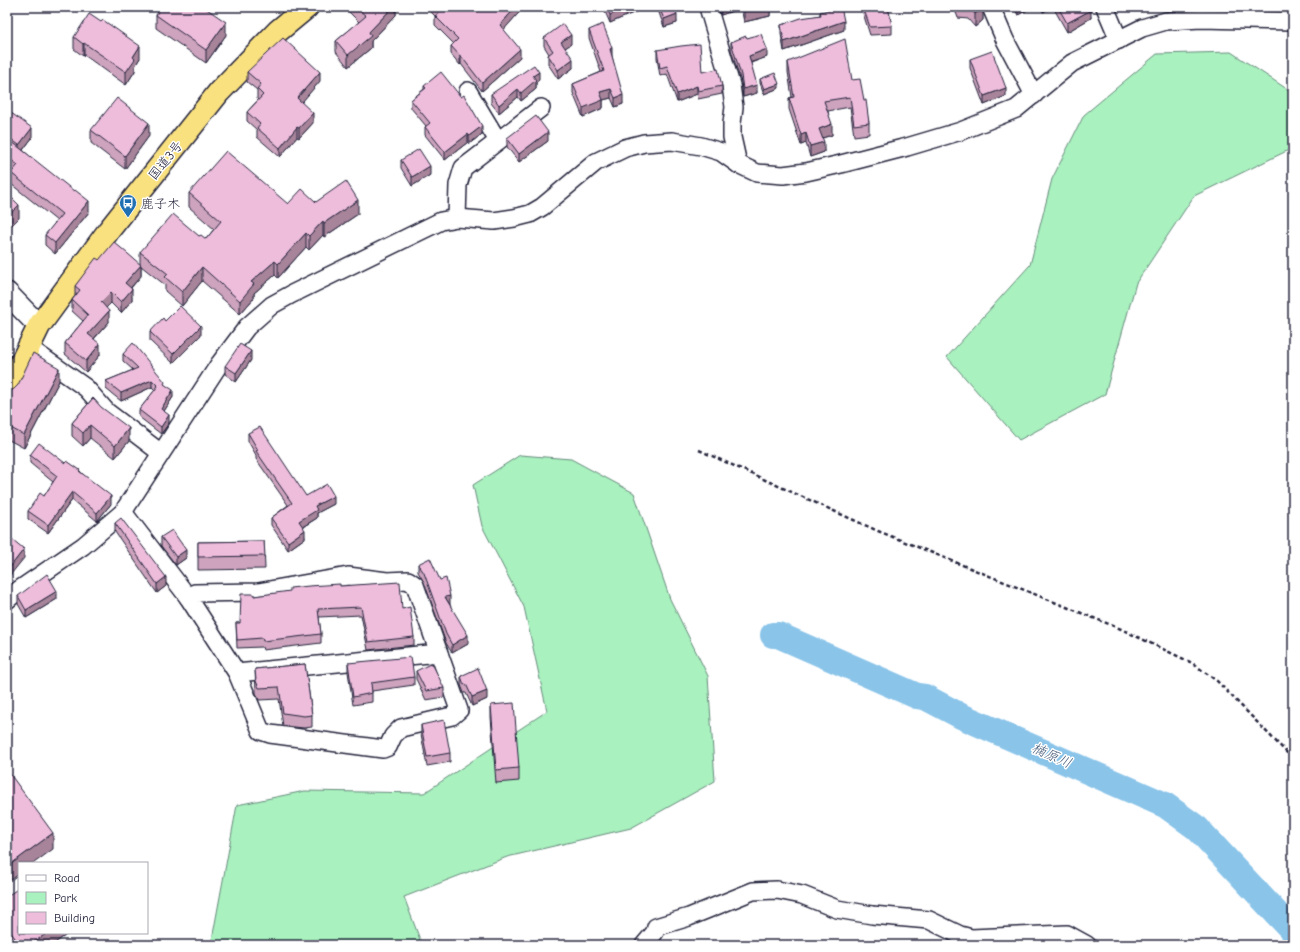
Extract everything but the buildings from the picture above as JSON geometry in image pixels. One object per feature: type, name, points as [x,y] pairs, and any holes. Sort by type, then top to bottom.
[{"type":"highway","name":"国道3号","points":[[7,392],[39,326],[109,230],[219,92],[278,31],[307,7]]},
{"type":"street","points":[[708,7],[731,85],[734,107],[732,137],[738,164]]},
{"type":"street","points":[[991,7],[1005,40],[1034,95]]},
{"type":"street","points":[[1105,7],[1119,40]]},
{"type":"street","points":[[7,600],[20,589],[83,546],[123,512],[220,363],[247,327],[272,305],[441,221],[457,218],[494,221],[530,214],[542,207],[596,162],[625,148],[644,143],[672,141],[701,146],[721,152],[738,164],[757,173],[783,175],[820,168],[907,147],[960,131],[1016,109],[1072,63],[1142,28],[1166,21],[1201,19],[1293,21]]},
{"type":"street","points":[[468,90],[498,141]]},
{"type":"street","points":[[457,218],[458,185],[464,168],[541,108]]},
{"type":"street","points":[[7,293],[39,326]]},
{"type":"street","points":[[28,347],[86,388],[108,412],[161,453]]},
{"type":"street","points":[[123,512],[188,597],[237,673],[260,731],[270,734],[383,749],[388,747],[393,736],[401,728],[452,716],[459,710],[415,584],[408,580],[387,580],[348,576],[258,592],[195,593],[188,597]]},
{"type":"street","points":[[237,673],[439,653]]},
{"type":"street","points":[[644,945],[655,932],[656,927],[689,917],[753,891],[777,890],[802,895],[837,909],[872,915],[928,920],[960,935],[971,938],[1068,934],[1088,945]]},
{"type":"path","points":[[700,450],[878,531],[1120,629],[1192,663],[1217,681],[1293,760]]},
{"type":"green space","points":[[1231,52],[1293,93],[1293,148],[1194,196],[1136,283],[1105,394],[1019,440],[947,357],[1030,265],[1052,179],[1084,115],[1157,54]]},
{"type":"green space","points":[[520,455],[571,459],[634,493],[670,599],[708,676],[715,781],[631,828],[507,857],[404,897],[422,945],[211,945],[237,805],[305,791],[424,793],[547,711],[524,607],[482,526],[473,485]]},
{"type":"waterway","name":"楠原川","points":[[773,635],[778,635],[917,696],[925,697],[961,716],[1165,805],[1197,828],[1293,931]]},
{"type":"place","name":"鹿子木","points":[[128,218]]}]
